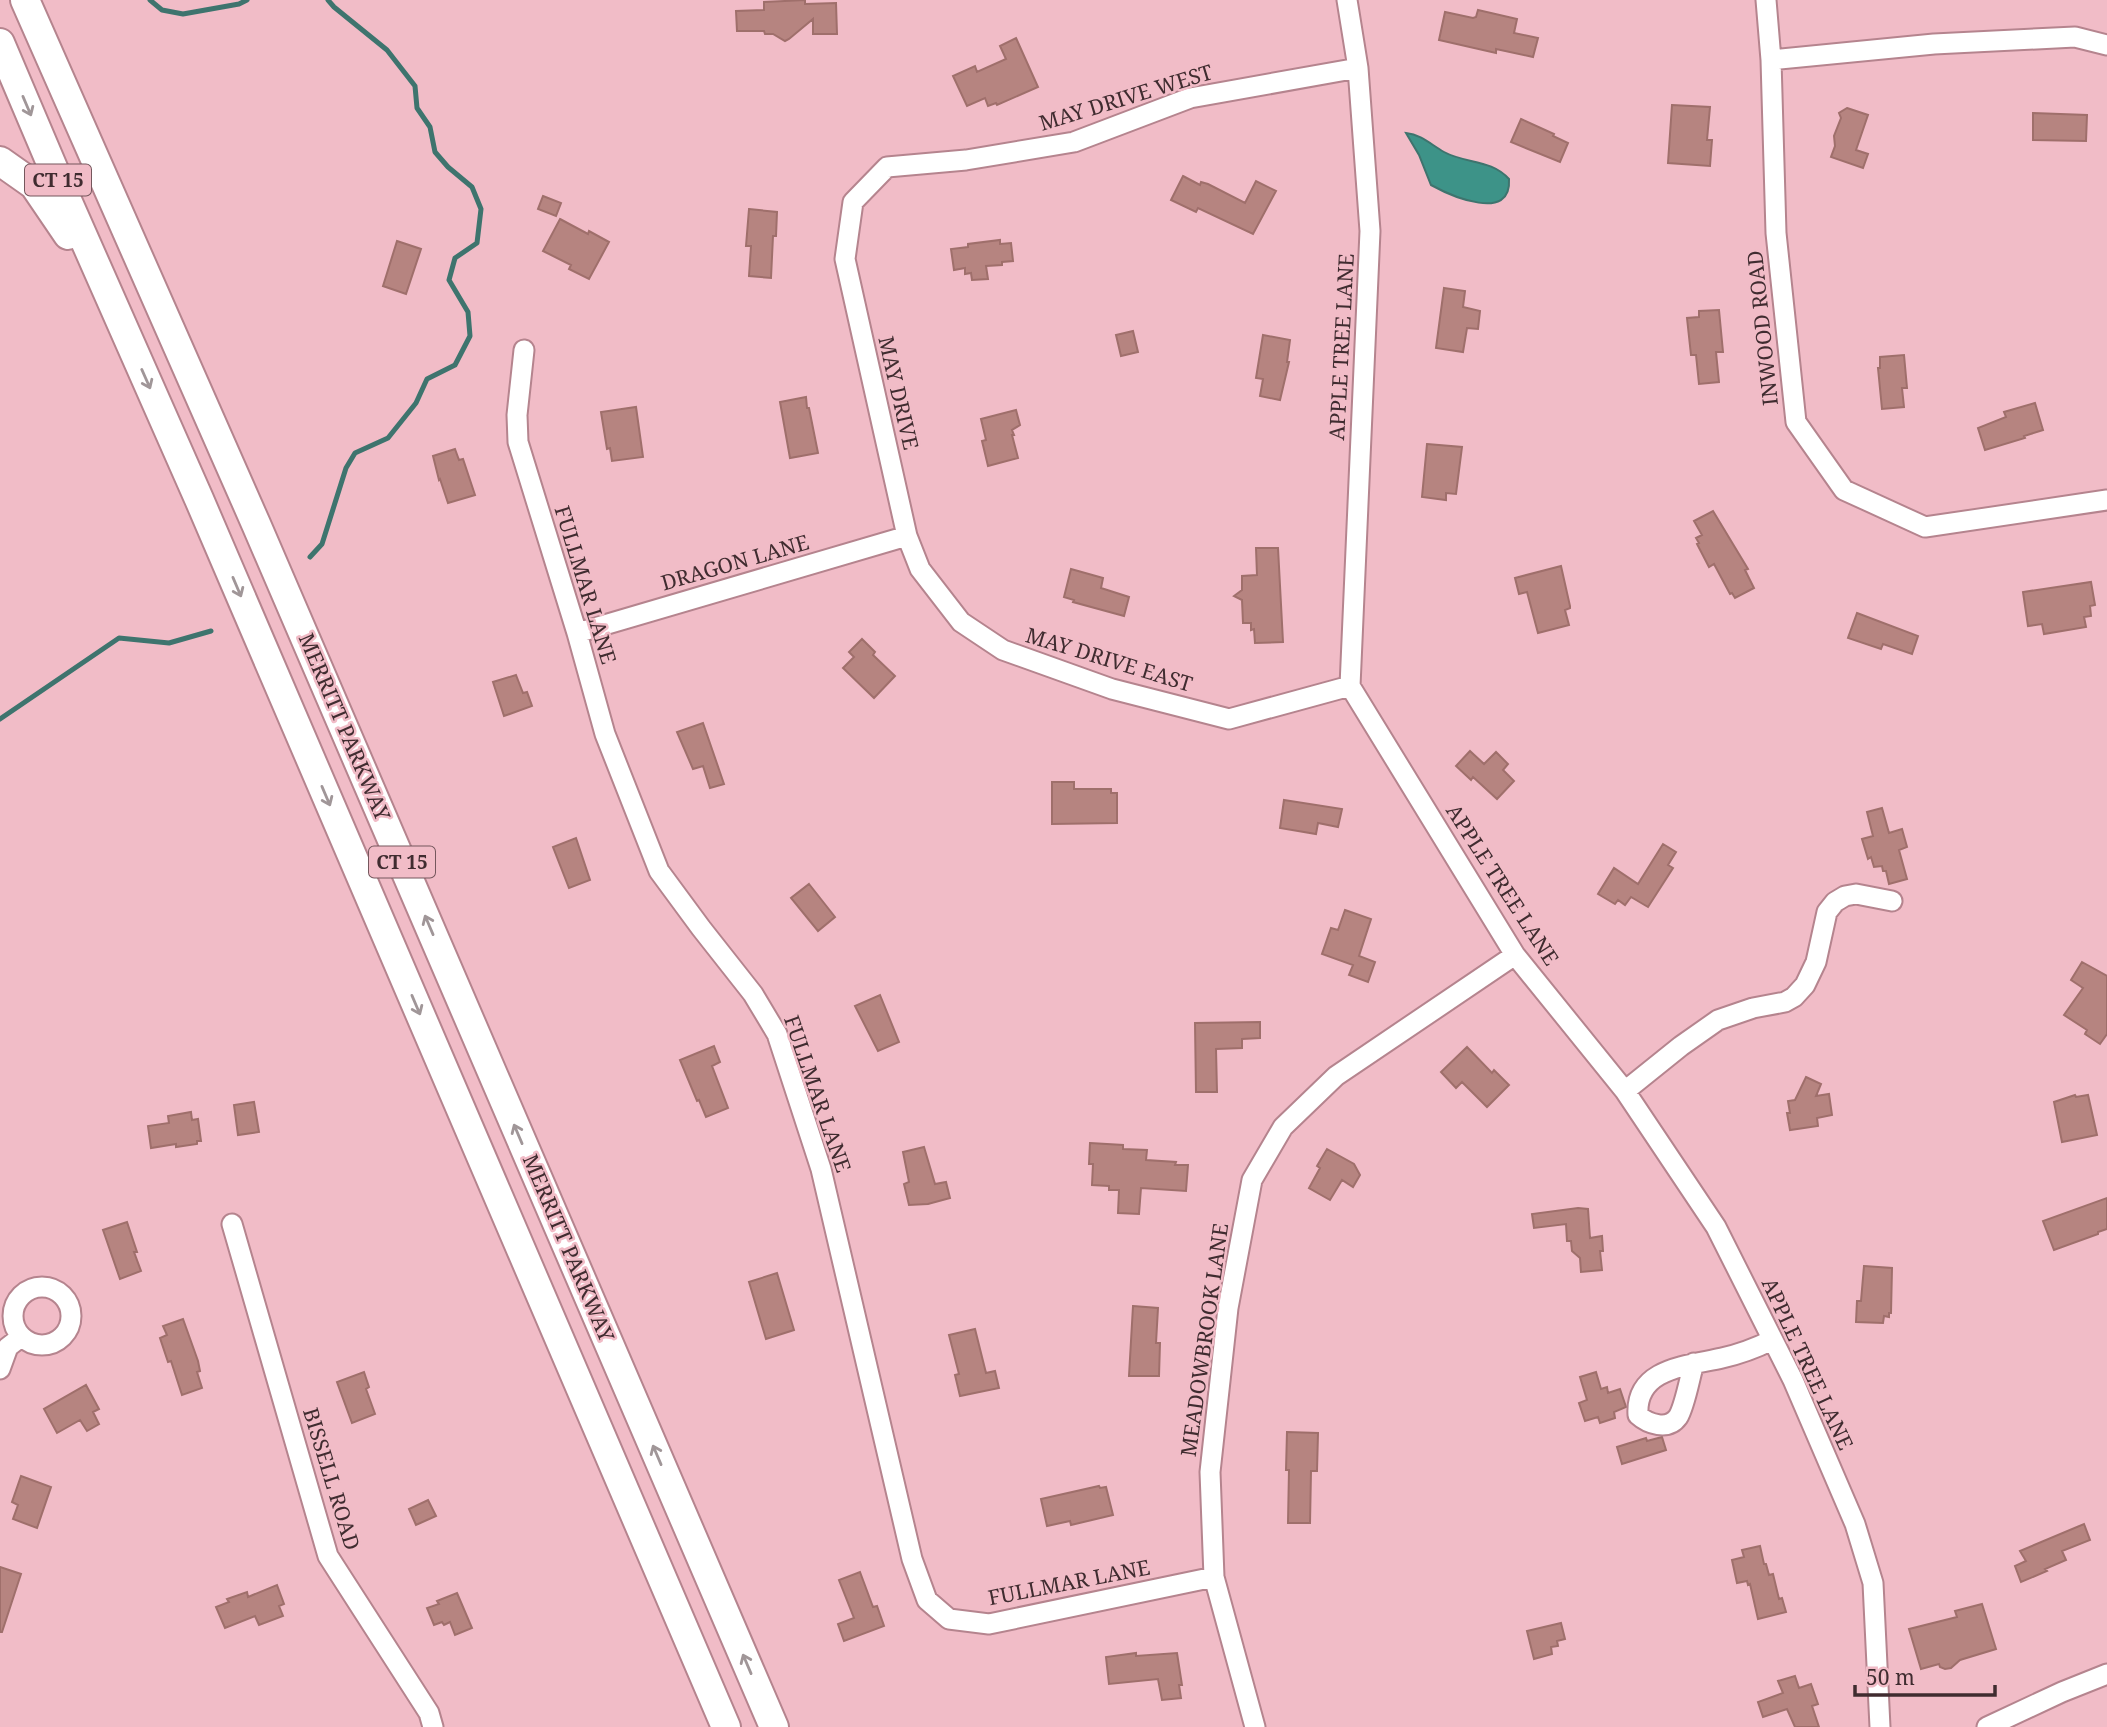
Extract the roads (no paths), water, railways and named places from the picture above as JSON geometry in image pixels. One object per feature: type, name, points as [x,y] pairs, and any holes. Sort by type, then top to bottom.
[{"type":"highway","name":"MERRITT PARKWAY","points":[[25,0],[256,524],[774,1727]]},
{"type":"highway","name":"MERRITT PARKWAY","points":[[0,43],[199,499],[726,1727]]},
{"type":"highway","points":[[0,161],[34,185],[118,316]]},
{"type":"street","name":"APPLE TREE LANE","points":[[1347,0],[1358,68],[1370,231],[1350,686],[1515,955],[1625,1091],[1716,1227],[1793,1380],[1854,1524],[1873,1583],[1880,1727]]},
{"type":"street","name":"INWOOD ROAD","points":[[1766,0],[1771,61],[1776,233],[1796,422],[1844,490],[1925,527],[2107,500]]},
{"type":"street","points":[[1771,61],[1934,44],[2075,37],[2107,45]]},
{"type":"street","name":"MAY DRIVE WEST","points":[[845,259],[853,202],[887,167],[966,160],[1074,142],[1190,98],[1358,68]]},
{"type":"street","name":"MAY DRIVE","points":[[845,259],[907,536]]},
{"type":"street","name":"FULLMAR LANE","points":[[524,350],[517,415],[518,442],[605,734],[659,871],[753,994],[777,1034],[821,1169],[912,1559],[927,1600],[949,1619],[989,1624],[1214,1577]]},
{"type":"street","name":"MAY DRIVE EAST","points":[[907,536],[920,569],[961,622],[1003,650],[1112,689],[1228,719],[1350,686]]},
{"type":"street","name":"DRAGON LANE","points":[[577,633],[907,536]]},
{"type":"street","points":[[1625,1091],[1718,1020],[1794,998],[1805,985],[1816,962],[1827,912],[1835,902],[1856,894],[1892,901]]},
{"type":"street","name":"MEADOWBROOK LANE","points":[[1255,1727],[1214,1577],[1210,1472],[1228,1308],[1252,1180],[1283,1127],[1336,1076],[1515,955]]},
{"type":"street","name":"BISSELL ROAD","points":[[232,1224],[328,1556],[429,1713],[433,1727]]},
{"type":"street","points":[[0,1369],[8,1347],[20,1337]]},
{"type":"street","points":[[1694,1363],[1750,1351],[1772,1340]]},
{"type":"street","points":[[1987,1727],[2062,1692],[2107,1675]]},
{"type":"waterway","points":[[150,0],[162,10],[183,14],[239,4],[247,0]]},
{"type":"waterway","points":[[310,557],[322,544],[346,468],[355,453],[388,438],[416,403],[427,379],[455,365],[470,336],[468,312],[449,280],[455,258],[477,243],[481,209],[472,187],[435,152],[430,127],[417,108],[415,86],[387,50],[328,0]]},
{"type":"waterway","points":[[0,719],[119,638],[169,643],[211,631]]}]
